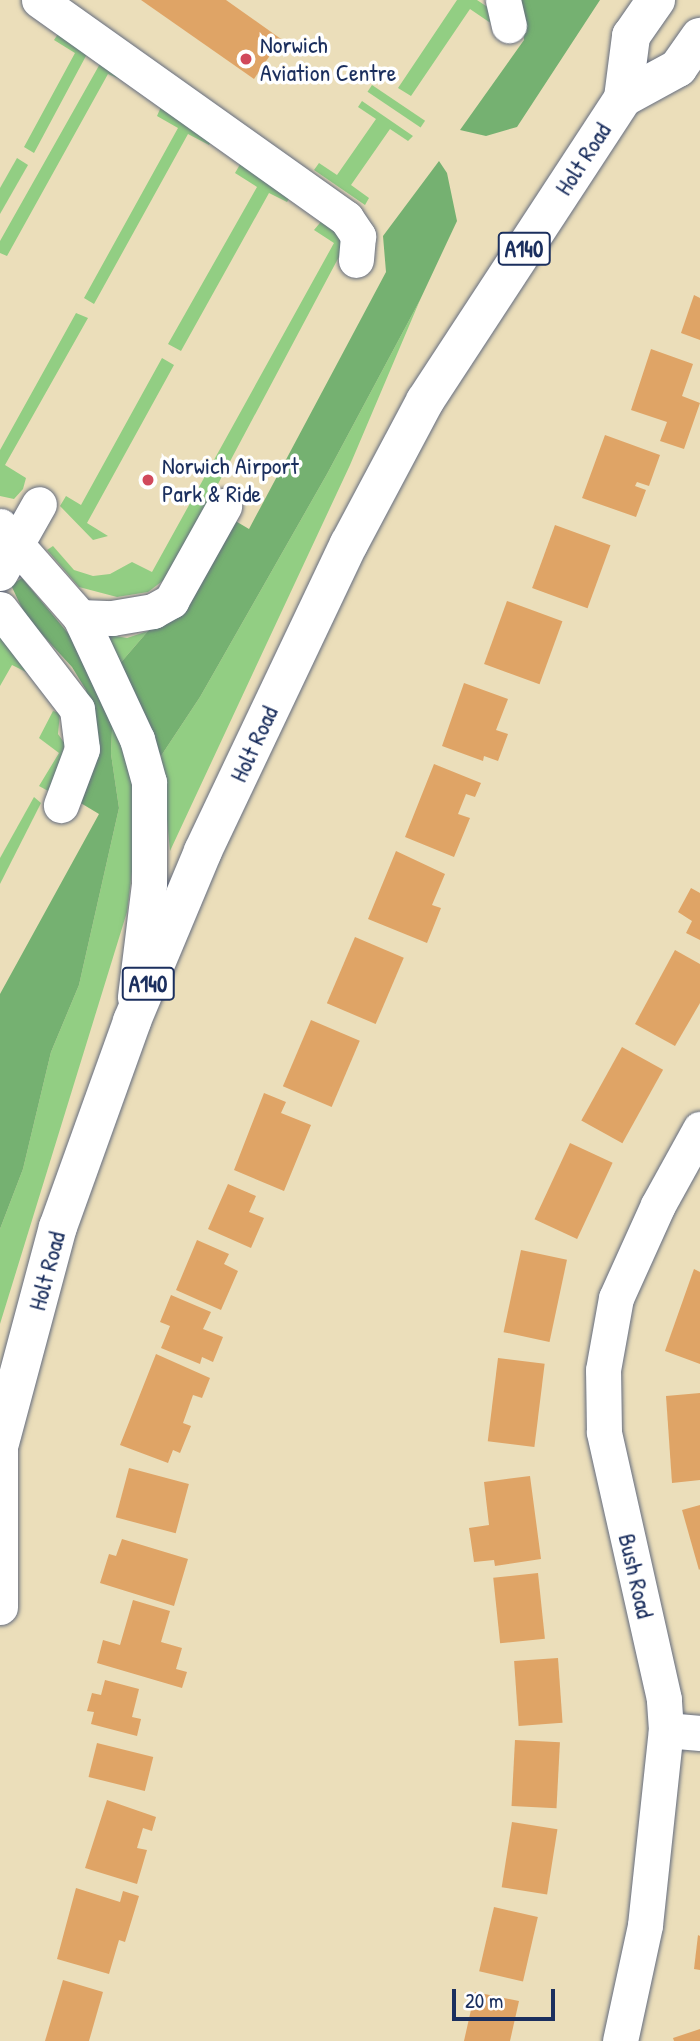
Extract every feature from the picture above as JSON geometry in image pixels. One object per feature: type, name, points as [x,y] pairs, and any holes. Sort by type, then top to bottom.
[{"type":"highway","name":"Holt Road","points":[[1,1437],[58,1227],[132,1021],[203,851],[362,520],[425,401],[623,98],[631,36],[656,0]]},
{"type":"highway","name":"Holt Road","points":[[623,98],[678,68],[700,37]]},
{"type":"street","points":[[39,0],[346,218],[358,236],[356,260]]},
{"type":"street","points":[[39,504],[5,548],[80,617],[137,739],[149,782],[149,884],[132,1021]]},
{"type":"street","points":[[80,617],[112,618],[153,611],[171,601],[224,506]]},
{"type":"street","points":[[0,609],[77,709],[82,749],[61,805]]},
{"type":"street","name":"Bush Road","points":[[620,2041],[683,1732],[664,1699],[604,1432],[603,1370],[616,1298],[657,1205],[700,1129]]},
{"type":"street","points":[[0,1607],[1,1437]]},
{"type":"green space","points":[[457,0],[477,0],[498,14],[492,24],[470,9],[411,96],[398,88]]},
{"type":"green space","points":[[520,0],[600,0],[517,127],[486,136],[460,130],[524,40]]},
{"type":"green space","points":[[58,34],[87,54],[34,153],[24,147],[75,53],[54,40]]},
{"type":"green space","points":[[101,62],[123,76],[122,80],[108,74],[7,256],[0,253],[0,241]]},
{"type":"green space","points":[[372,85],[425,121],[421,127],[368,92]]},
{"type":"green space","points":[[362,101],[413,136],[408,141],[390,129],[351,185],[369,198],[365,205],[314,170],[319,163],[337,175],[376,119],[358,107]]},
{"type":"green space","points":[[161,107],[213,138],[209,145],[188,134],[94,304],[84,298],[178,128],[157,116]]},
{"type":"green space","points":[[17,158],[28,165],[0,214],[0,188]]},
{"type":"green space","points":[[242,161],[292,194],[287,202],[269,193],[181,351],[168,344],[257,187],[235,173]]},
{"type":"green space","points":[[439,161],[447,173],[457,221],[420,300],[327,474],[200,697],[161,756],[117,667],[148,631],[179,609],[227,516],[249,529],[386,272],[383,236]]},
{"type":"green space","points":[[324,218],[341,237],[341,253],[169,576],[148,592],[117,597],[79,587],[47,550],[53,546],[74,570],[93,576],[110,574],[132,562],[152,572],[334,243],[314,230]]},
{"type":"green space","points":[[420,300],[350,465],[170,851],[161,756],[200,697],[327,474]]},
{"type":"green space","points":[[76,313],[88,318],[5,465],[26,478],[23,489],[14,499],[0,496],[0,450]]},
{"type":"green space","points":[[162,358],[174,365],[87,523],[108,536],[93,540],[60,506],[66,496],[81,505]]},
{"type":"green space","points":[[22,578],[92,662],[113,705],[111,754],[119,808],[79,985],[51,1052],[23,1169],[0,1229],[0,994],[99,814],[79,802],[93,725],[86,690],[72,667],[26,617],[11,585]]},
{"type":"green space","points":[[148,631],[117,667],[104,634],[127,638]]},
{"type":"green space","points":[[0,634],[30,674],[12,665],[0,686]]},
{"type":"green space","points":[[113,705],[133,790],[135,847],[127,912],[0,1324],[0,1229],[23,1169],[51,1052],[79,985],[119,808],[111,754]]},
{"type":"green space","points":[[53,711],[60,713],[58,734],[65,744],[50,792],[39,786],[59,753],[39,738]]},
{"type":"green space","points":[[34,797],[41,803],[0,884],[0,858]]},
{"type":"building","name":"Norwich Aviation Centre","points":[[141,0],[226,0],[281,39],[254,79]]},
{"type":"building","points":[[694,295],[700,298],[700,340],[681,333]]},
{"type":"building","points":[[651,349],[693,364],[682,396],[700,403],[684,449],[660,441],[667,422],[631,410]]},
{"type":"building","points":[[605,435],[660,455],[649,486],[637,482],[635,486],[646,490],[636,517],[582,498]]},
{"type":"building","points":[[555,525],[610,545],[588,608],[532,588]]},
{"type":"building","points":[[507,601],[562,621],[540,684],[484,664]]},
{"type":"building","points":[[464,683],[508,699],[496,730],[508,734],[498,761],[484,756],[483,761],[442,746]]},
{"type":"building","points":[[434,764],[481,783],[475,797],[466,794],[458,814],[470,818],[454,857],[405,837]]},
{"type":"building","points":[[396,851],[445,874],[432,905],[441,908],[427,943],[368,919]]},
{"type":"building","points":[[691,888],[700,893],[700,940],[686,933],[692,921],[678,912]]},
{"type":"building","points":[[355,937],[404,958],[376,1024],[327,1003]]},
{"type":"building","points":[[675,950],[700,964],[700,1003],[675,1046],[635,1024]]},
{"type":"building","points":[[311,1020],[360,1041],[332,1107],[283,1086]]},
{"type":"building","points":[[622,1047],[663,1070],[622,1143],[581,1120]]},
{"type":"building","points":[[264,1093],[286,1102],[281,1113],[311,1125],[284,1191],[234,1170]]},
{"type":"building","points":[[570,1143],[613,1163],[577,1239],[535,1219]]},
{"type":"building","points":[[228,1184],[256,1196],[249,1212],[264,1218],[251,1248],[208,1229]]},
{"type":"building","points":[[197,1240],[229,1254],[224,1264],[238,1271],[221,1310],[176,1290]]},
{"type":"building","points":[[521,1250],[567,1260],[550,1342],[504,1332]]},
{"type":"building","points":[[694,1269],[700,1272],[700,1364],[665,1351]]},
{"type":"building","points":[[171,1295],[211,1312],[203,1329],[223,1337],[213,1362],[202,1357],[200,1364],[161,1348],[170,1326],[160,1322]]},
{"type":"building","points":[[156,1354],[210,1378],[202,1398],[193,1395],[183,1423],[191,1426],[180,1453],[173,1450],[168,1463],[120,1445]]},
{"type":"building","points":[[498,1358],[545,1364],[534,1447],[488,1441]]},
{"type":"building","points":[[700,1393],[700,1480],[672,1483],[666,1396]]},
{"type":"building","points":[[129,1468],[189,1484],[176,1533],[116,1517]]},
{"type":"building","points":[[530,1476],[541,1559],[495,1566],[494,1560],[474,1562],[469,1528],[489,1525],[484,1482]]},
{"type":"building","points":[[700,1505],[700,1569],[699,1570],[682,1510]]},
{"type":"building","points":[[122,1539],[188,1559],[174,1606],[100,1583],[109,1554],[116,1556]]},
{"type":"building","points":[[538,1573],[545,1639],[500,1643],[493,1578]]},
{"type":"building","points":[[133,1600],[170,1611],[161,1642],[182,1648],[176,1669],[187,1672],[182,1688],[97,1663],[103,1640],[120,1645]]},
{"type":"building","points":[[558,1658],[563,1723],[519,1726],[514,1661]]},
{"type":"building","points":[[105,1680],[139,1689],[132,1717],[141,1719],[137,1736],[91,1724],[94,1712],[87,1711],[92,1693],[101,1695]]},
{"type":"building","points":[[515,1740],[560,1742],[556,1808],[512,1806]]},
{"type":"building","points":[[97,1743],[153,1757],[145,1791],[89,1777]]},
{"type":"building","points":[[107,1800],[156,1817],[152,1831],[143,1828],[137,1848],[147,1850],[137,1884],[85,1868]]},
{"type":"building","points":[[512,1822],[557,1829],[547,1894],[502,1887]]},
{"type":"building","points":[[76,1888],[120,1902],[123,1891],[139,1896],[125,1942],[119,1940],[109,1974],[57,1959]]},
{"type":"building","points":[[494,1907],[538,1917],[523,1981],[479,1971]]},
{"type":"building","points":[[698,1935],[700,1936],[700,1970],[694,1969]]},
{"type":"building","points":[[63,1980],[103,1992],[89,2041],[45,2041]]},
{"type":"building","points":[[475,1992],[519,2001],[510,2041],[464,2041]]},
{"type":"building","points":[[700,2029],[700,2041],[674,2041],[673,2038]]},
{"type":"place","name":"Norwich Aviation Centre","points":[[246,59]]},
{"type":"place","name":"Norwich Airport Park & Ride","points":[[148,480]]}]
